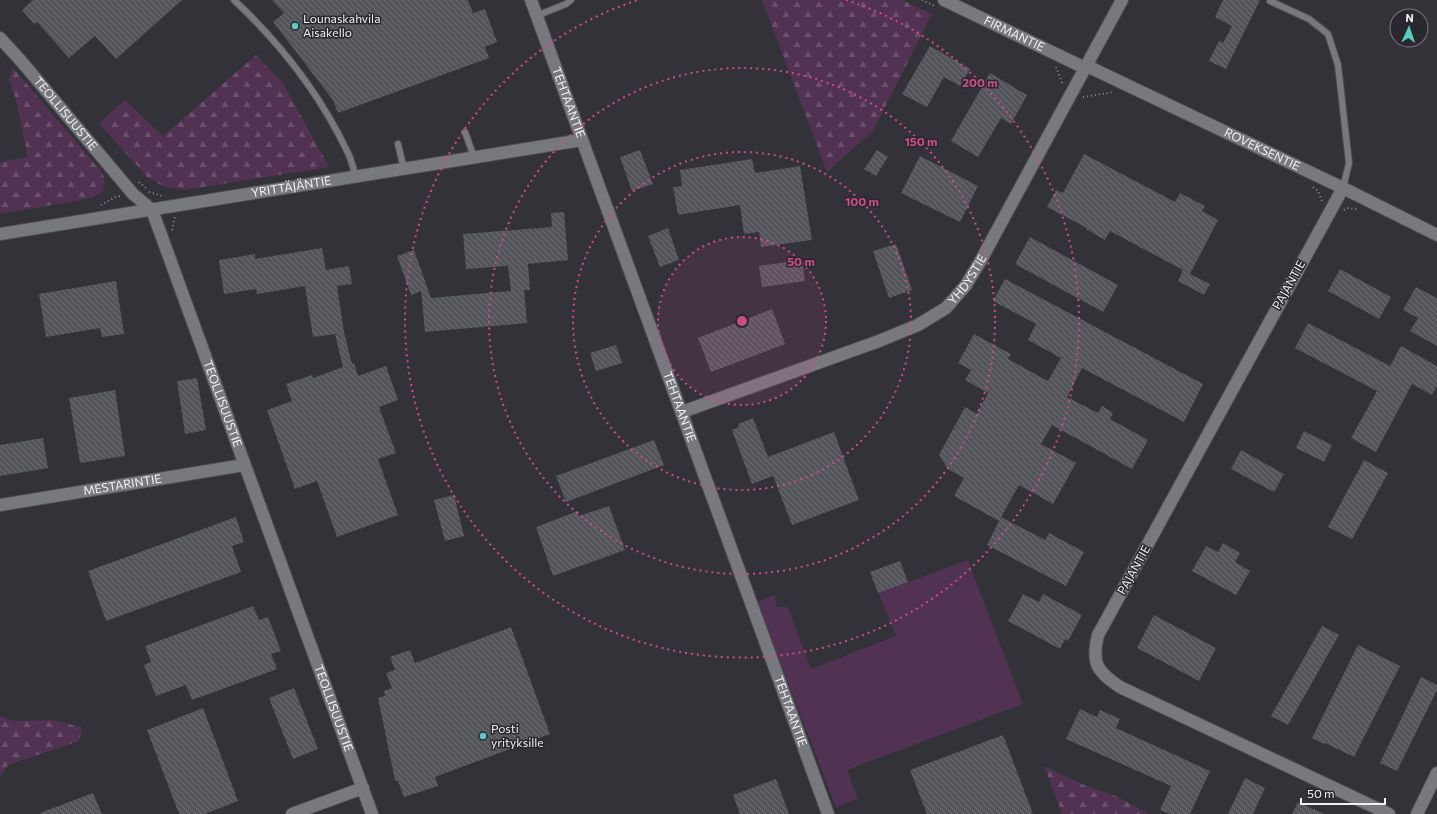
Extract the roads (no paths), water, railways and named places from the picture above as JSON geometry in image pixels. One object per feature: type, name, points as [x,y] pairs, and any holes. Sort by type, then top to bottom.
[{"type":"street","name":"TEHTAANTIE","points":[[531,0],[828,814]]},
{"type":"street","name":"YHDYSTIE","points":[[682,412],[879,341],[918,325],[946,308],[966,285],[981,260],[1122,0]]},
{"type":"street","name":"FIRMANTIE","points":[[940,3],[1086,67]]},
{"type":"street","name":"TEOLLISUUSTIE","points":[[0,38],[133,194],[152,210],[372,814]]},
{"type":"street","name":"ROVEKSENTIE","points":[[1086,67],[1342,188],[1437,235]]},
{"type":"street","name":"YRITTÄJÄNTIE","points":[[0,234],[582,140]]},
{"type":"street","name":"PAJANTIE","points":[[1342,188],[1098,635],[1095,648],[1096,664],[1105,677],[1120,688],[1389,814]]},
{"type":"street","name":"MESTARINTIE","points":[[0,505],[244,465]]},
{"type":"street","points":[[1417,814],[1437,773]]},
{"type":"street","points":[[292,814],[363,788]]},
{"type":"lane","points":[[234,0],[247,12],[294,66],[326,114],[349,154],[356,176]]},
{"type":"lane","points":[[536,16],[566,4],[571,0]]},
{"type":"lane","points":[[1270,1],[1309,19],[1328,34],[1338,65],[1349,163],[1342,188]]},
{"type":"lane","points":[[465,132],[474,158]]},
{"type":"lane","points":[[398,144],[404,169]]},
{"type":"place","name":"Lounaskahvila Aisakello","points":[[295,26]]},
{"type":"place","name":"Posti yrityksille","points":[[483,736]]}]
